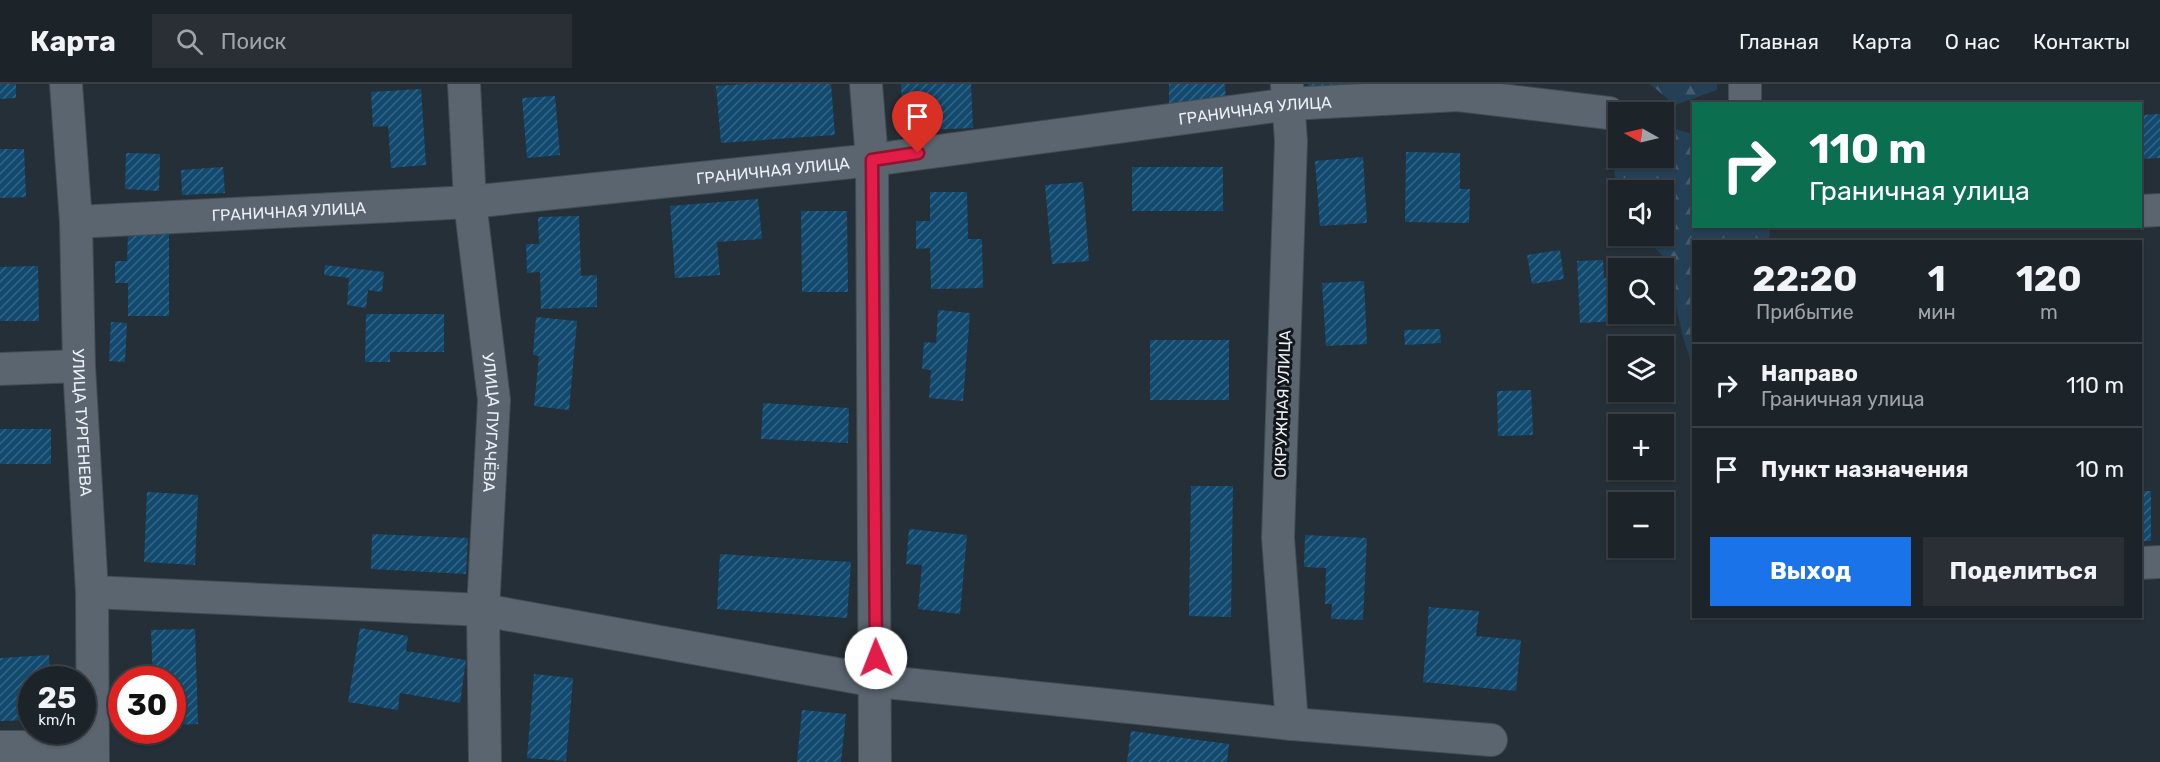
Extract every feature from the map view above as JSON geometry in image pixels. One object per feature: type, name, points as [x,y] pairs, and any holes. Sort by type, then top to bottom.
[{"type":"street","name":"УЛИЦА ТУРГЕНЕВА","points":[[66,84],[76,222],[79,366],[92,592],[92,754]]},
{"type":"street","name":"УЛИЦА ПУГАЧЁВА","points":[[464,84],[470,202],[494,400],[483,610],[485,762]]},
{"type":"street","points":[[866,84],[872,160],[875,762]]},
{"type":"street","points":[[1744,102],[1745,84]]},
{"type":"street","name":"ГРАНИЧНАЯ УЛИЦА","points":[[76,222],[470,202],[872,160],[1288,94],[1458,95],[1608,113]]},
{"type":"street","name":"ОКРУЖНАЯ УЛИЦА","points":[[1288,94],[1291,141],[1278,538],[1292,724]]},
{"type":"street","points":[[2142,211],[2160,210]]},
{"type":"street","points":[[0,369],[79,366]]},
{"type":"street","points":[[2142,563],[2160,562]]},
{"type":"street","points":[[92,592],[483,610],[876,681],[1292,724],[1491,740]]},
{"type":"street","points":[[0,747],[92,754]]},
{"type":"green space","points":[[1650,84],[1717,84],[1717,90],[1675,105]]},
{"type":"green space","points":[[1674,129],[1692,134],[1692,228],[1770,228],[1769,240],[1692,240],[1692,365],[1674,298],[1674,258],[1665,258],[1653,246],[1674,246],[1674,180],[1616,180],[1614,168],[1674,168]]},
{"type":"building","points":[[0,84],[16,84],[16,98],[0,99]]},
{"type":"building","points":[[831,84],[835,135],[721,143],[716,86]]},
{"type":"building","points":[[901,84],[971,84],[973,128],[903,131]]},
{"type":"building","points":[[1169,84],[1225,84],[1226,103],[1169,103]]},
{"type":"building","points":[[1308,84],[1354,84],[1354,86],[1308,88]]},
{"type":"building","points":[[421,89],[426,165],[391,168],[388,126],[373,127],[371,92]]},
{"type":"building","points":[[555,96],[560,155],[527,158],[522,98]]},
{"type":"building","points":[[2160,114],[2160,158],[2142,159],[2142,115]]},
{"type":"building","points":[[0,149],[24,149],[26,197],[0,198]]},
{"type":"building","points":[[1406,152],[1460,153],[1460,189],[1470,189],[1469,223],[1405,222]]},
{"type":"building","points":[[126,153],[160,154],[159,191],[125,189]]},
{"type":"building","points":[[1363,157],[1367,223],[1320,226],[1315,161]]},
{"type":"building","points":[[223,167],[225,193],[182,195],[181,170]]},
{"type":"building","points":[[1132,167],[1223,167],[1223,211],[1132,211]]},
{"type":"building","points":[[1083,182],[1089,261],[1052,264],[1045,185]]},
{"type":"building","points":[[930,192],[967,192],[968,239],[982,239],[983,288],[931,289],[930,248],[916,249],[916,221],[930,221]]},
{"type":"building","points":[[758,199],[762,239],[717,242],[720,275],[675,278],[670,206]]},
{"type":"building","points":[[801,211],[847,211],[848,292],[802,292]]},
{"type":"building","points":[[579,216],[581,276],[597,275],[597,307],[541,309],[540,272],[527,273],[526,244],[539,244],[538,217]]},
{"type":"building","points":[[128,232],[169,233],[169,316],[128,316],[128,283],[115,283],[115,261],[127,261]]},
{"type":"building","points":[[1560,250],[1564,279],[1532,284],[1527,255]]},
{"type":"building","points":[[1603,260],[1604,278],[1608,278],[1608,322],[1580,323],[1577,261]]},
{"type":"building","points":[[325,265],[384,272],[382,292],[368,290],[366,308],[347,305],[349,278],[324,275]]},
{"type":"building","points":[[38,266],[39,321],[0,321],[0,267]]},
{"type":"building","points":[[1364,281],[1367,344],[1326,346],[1322,283]]},
{"type":"building","points":[[938,310],[970,313],[963,401],[929,398],[931,370],[922,369],[924,342],[936,343]]},
{"type":"building","points":[[366,314],[444,314],[444,352],[390,352],[390,362],[365,362]]},
{"type":"building","points":[[536,317],[577,321],[569,410],[534,406],[539,356],[533,355]]},
{"type":"building","points":[[111,322],[127,323],[125,362],[109,361]]},
{"type":"building","points":[[1440,329],[1441,343],[1405,345],[1404,330]]},
{"type":"building","points":[[1150,340],[1229,340],[1229,400],[1150,400]]},
{"type":"building","points":[[1531,390],[1533,435],[1498,436],[1497,391]]},
{"type":"building","points":[[763,403],[849,408],[848,443],[761,439]]},
{"type":"building","points":[[0,429],[51,429],[51,464],[0,464]]},
{"type":"building","points":[[1191,486],[1233,486],[1231,617],[1189,616]]},
{"type":"building","points":[[2142,491],[2151,491],[2151,541],[2142,541]]},
{"type":"building","points":[[147,492],[198,495],[195,565],[144,562]]},
{"type":"building","points":[[909,529],[967,535],[960,614],[918,609],[922,565],[906,564]]},
{"type":"building","points":[[372,534],[468,538],[466,574],[371,569]]},
{"type":"building","points":[[1305,535],[1367,538],[1363,620],[1331,619],[1332,604],[1325,604],[1326,568],[1304,567]]},
{"type":"building","points":[[720,554],[851,562],[847,618],[717,609]]},
{"type":"building","points":[[1429,607],[1479,611],[1476,636],[1521,640],[1516,691],[1423,682]]},
{"type":"building","points":[[360,628],[408,636],[406,651],[466,660],[460,703],[400,693],[398,710],[348,702]]},
{"type":"building","points":[[195,629],[198,724],[186,724],[186,666],[152,666],[151,630]]},
{"type":"building","points":[[49,655],[49,666],[18,666],[18,720],[0,721],[0,658]]},
{"type":"building","points":[[534,674],[573,678],[566,761],[527,758]]},
{"type":"building","points":[[802,710],[846,714],[841,762],[797,762]]},
{"type":"building","points":[[1131,731],[1229,744],[1227,762],[1127,762]]},
{"type":"route","points":[[876,658],[872,160],[918,153]]}]
